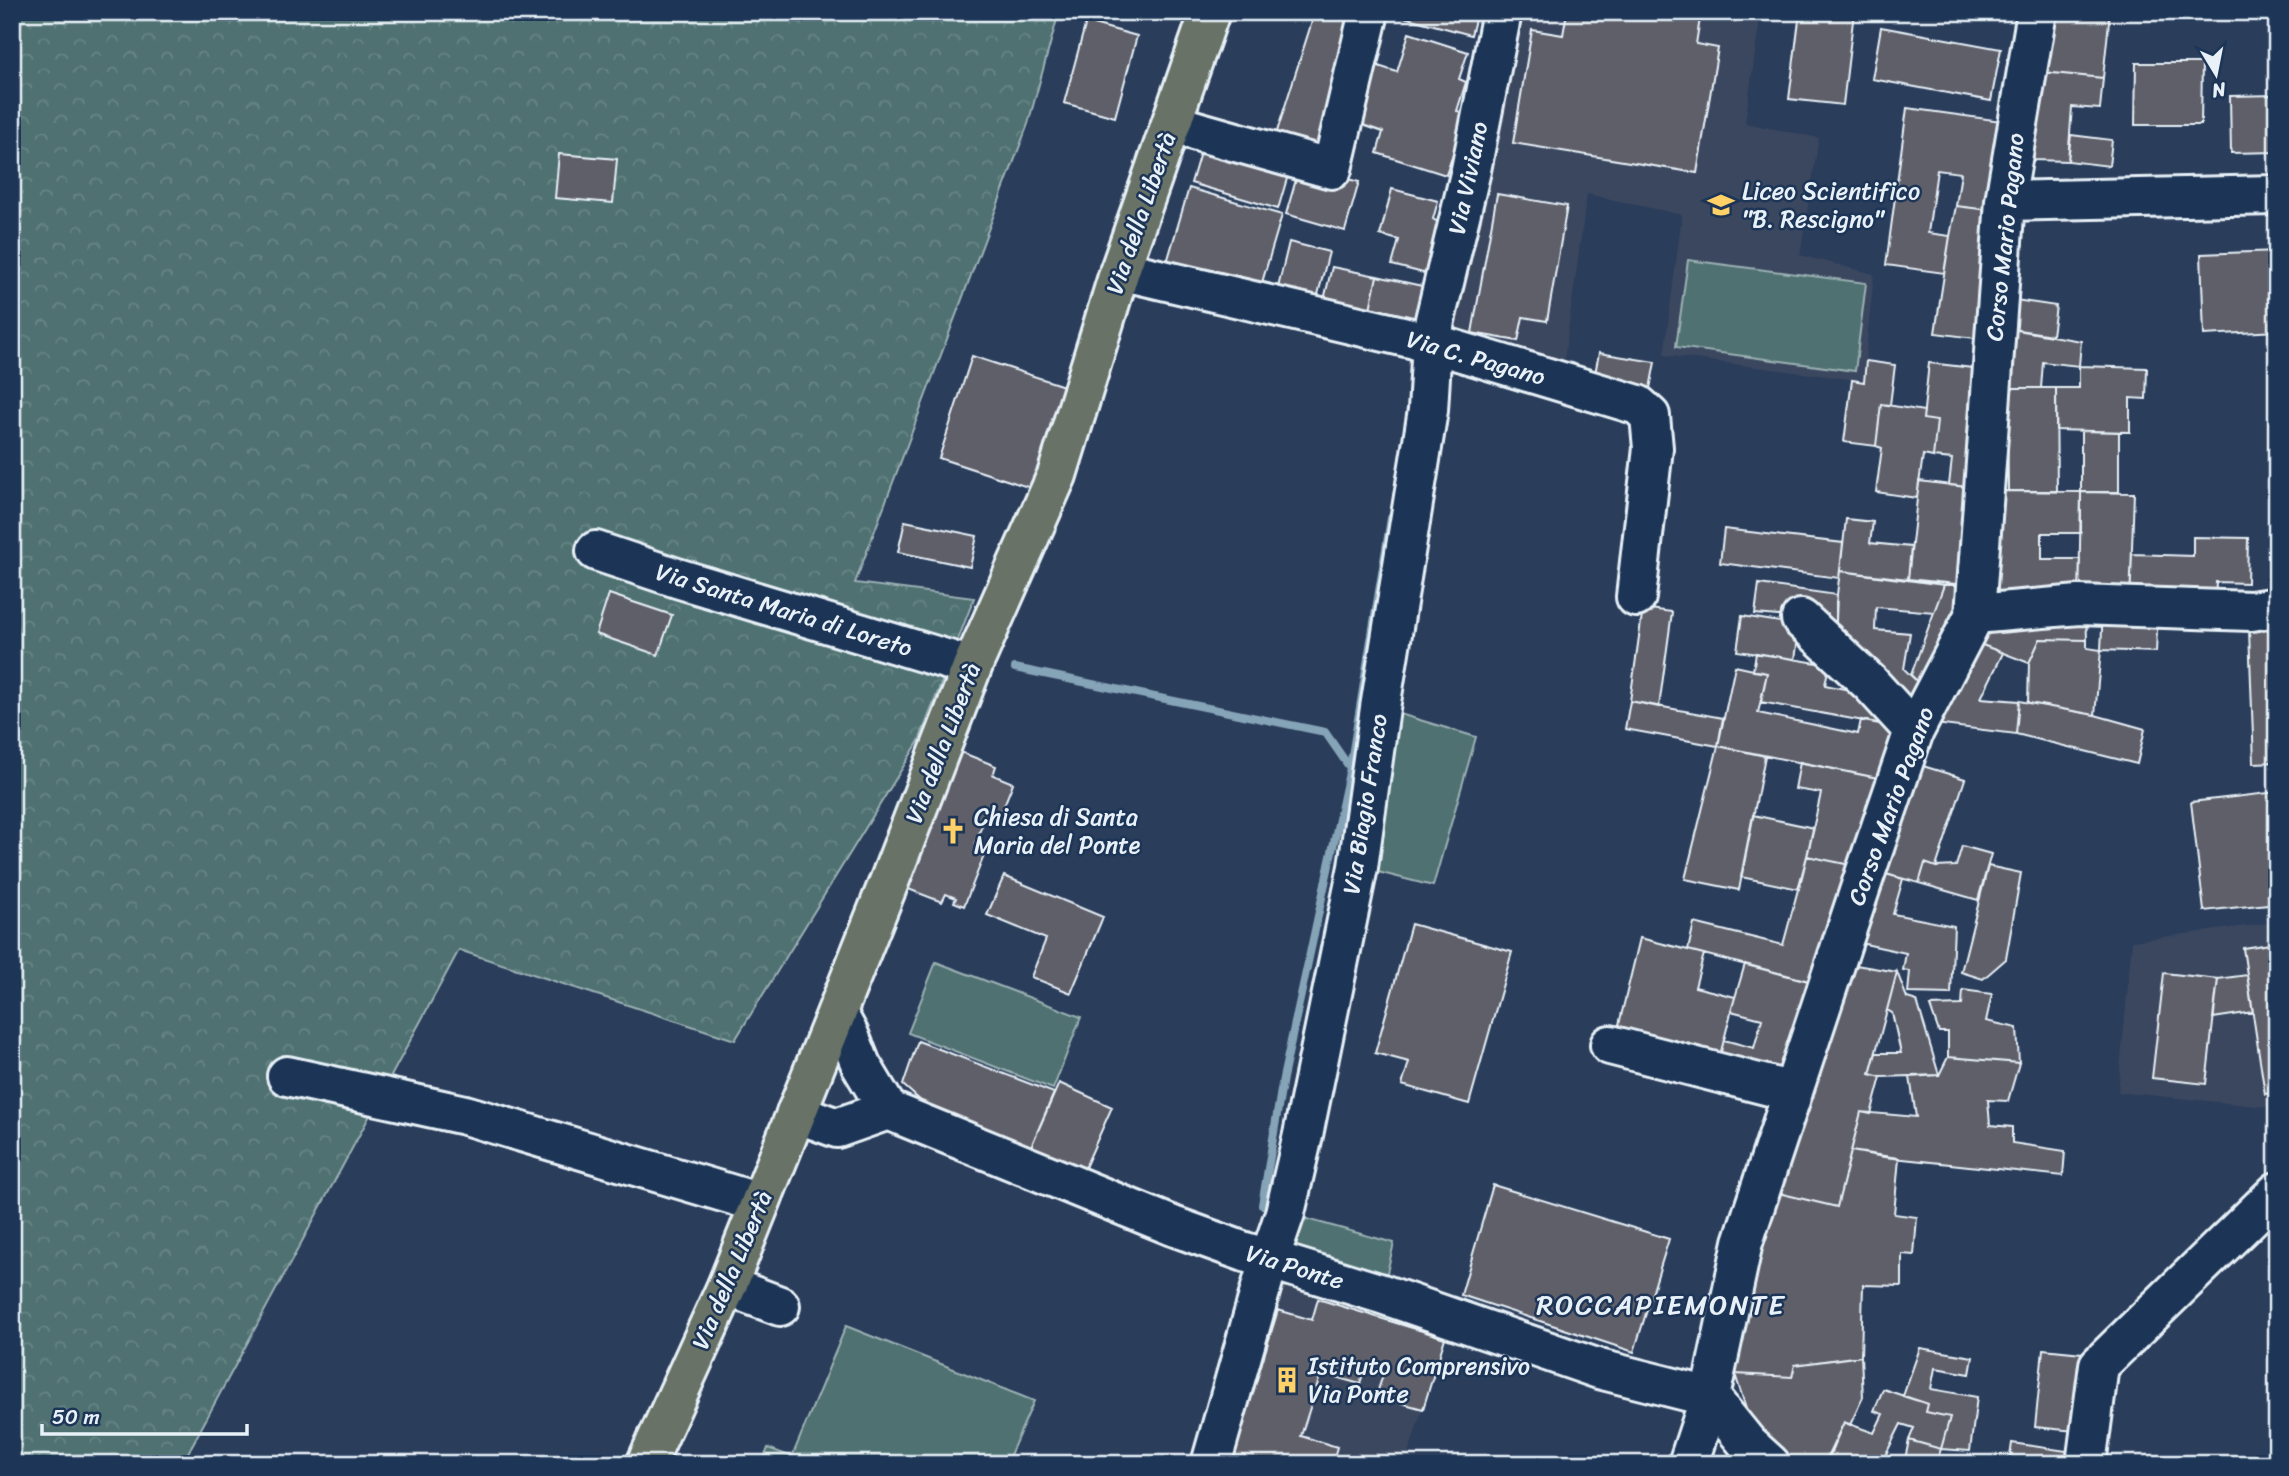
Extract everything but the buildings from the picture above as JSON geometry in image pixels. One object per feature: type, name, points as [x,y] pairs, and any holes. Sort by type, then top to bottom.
[{"type":"main road","name":"Via della Libertà","points":[[646,1464],[727,1286],[972,667],[1057,475],[1120,270],[1210,12]]},
{"type":"street","points":[[1172,124],[1332,169],[1369,12]]},
{"type":"street","name":"Via Viviano","points":[[1432,343],[1471,170],[1502,12]]},
{"type":"street","name":"Corso Mario Pagano","points":[[1688,1464],[1710,1397],[1743,1242],[1914,731],[1975,614],[2004,201],[2036,12]]},
{"type":"street","points":[[2004,201],[2277,195]]},
{"type":"street","name":"Via C. Pagano","points":[[1120,270],[1432,343],[1638,405],[1650,416],[1653,448],[1636,597]]},
{"type":"street","name":"Via Biagio Franco","points":[[1211,1464],[1285,1213],[1357,867],[1428,410],[1432,343]]},
{"type":"street","name":"Via Santa Maria di Loreto","points":[[596,551],[972,667]]},
{"type":"street","points":[[1975,614],[2080,605],[2264,609]]},
{"type":"street","points":[[1801,619],[1870,683],[1914,731]]},
{"type":"street","points":[[796,1113],[837,1128],[888,1110],[861,1065],[837,1013]]},
{"type":"street","points":[[1610,1045],[1793,1092]]},
{"type":"street","points":[[820,1052],[844,1052],[861,1065]]},
{"type":"street","points":[[287,1076],[465,1115],[760,1203]]},
{"type":"street","name":"Via Ponte","points":[[888,1110],[1173,1226],[1269,1260],[1382,1294],[1599,1369],[1710,1397]]},
{"type":"street","points":[[2086,1464],[2099,1365],[2277,1192]]},
{"type":"street","points":[[727,1286],[780,1306]]},
{"type":"street","points":[[1710,1397],[1748,1444],[1770,1464]]},
{"type":"shaded area","name":"Liceo Scientifico \"B. Rescigno\"","points":[[1502,12],[1761,12],[1745,123],[1819,138],[1800,255],[1874,274],[1863,381],[1664,355],[1682,215],[1587,194],[1561,382],[1432,343]]},
{"type":"shaded area","points":[[2277,922],[2277,1108],[2118,1092],[2132,941]]},
{"type":"shaded area","points":[[1269,1260],[1454,1318],[1445,1338],[1405,1464],[1227,1464]]},
{"type":"green space","points":[[12,12],[1059,12],[1028,124],[855,583],[974,598],[919,741],[735,1040],[459,950],[182,1464],[12,1464]]},
{"type":"green space","points":[[1688,260],[1866,283],[1855,371],[1676,347]]},
{"type":"green space","points":[[1380,708],[1476,737],[1433,886],[1358,867]]},
{"type":"green space","points":[[936,962],[1081,1017],[1053,1089],[908,1033]]},
{"type":"green space","points":[[1285,1213],[1394,1243],[1382,1294],[1269,1260]]},
{"type":"green space","points":[[846,1326],[1034,1401],[1006,1464],[762,1464],[768,1448],[792,1457]]},
{"type":"waterway","points":[[1262,1205],[1283,1078],[1350,768],[1391,518]]},
{"type":"waterway","points":[[1015,668],[1325,732],[1350,768]]},
{"type":"place","name":"Liceo Scientifico \"B. Rescigno\"","points":[[1721,205]]},
{"type":"place","name":"Chiesa di Santa Maria del Ponte","points":[[953,831]]},
{"type":"place","name":"Istituto Comprensivo Via Ponte","points":[[1287,1380]]},
{"type":"district","name":"ROCCAPIEMONTE","points":[[1661,1304]]}]
